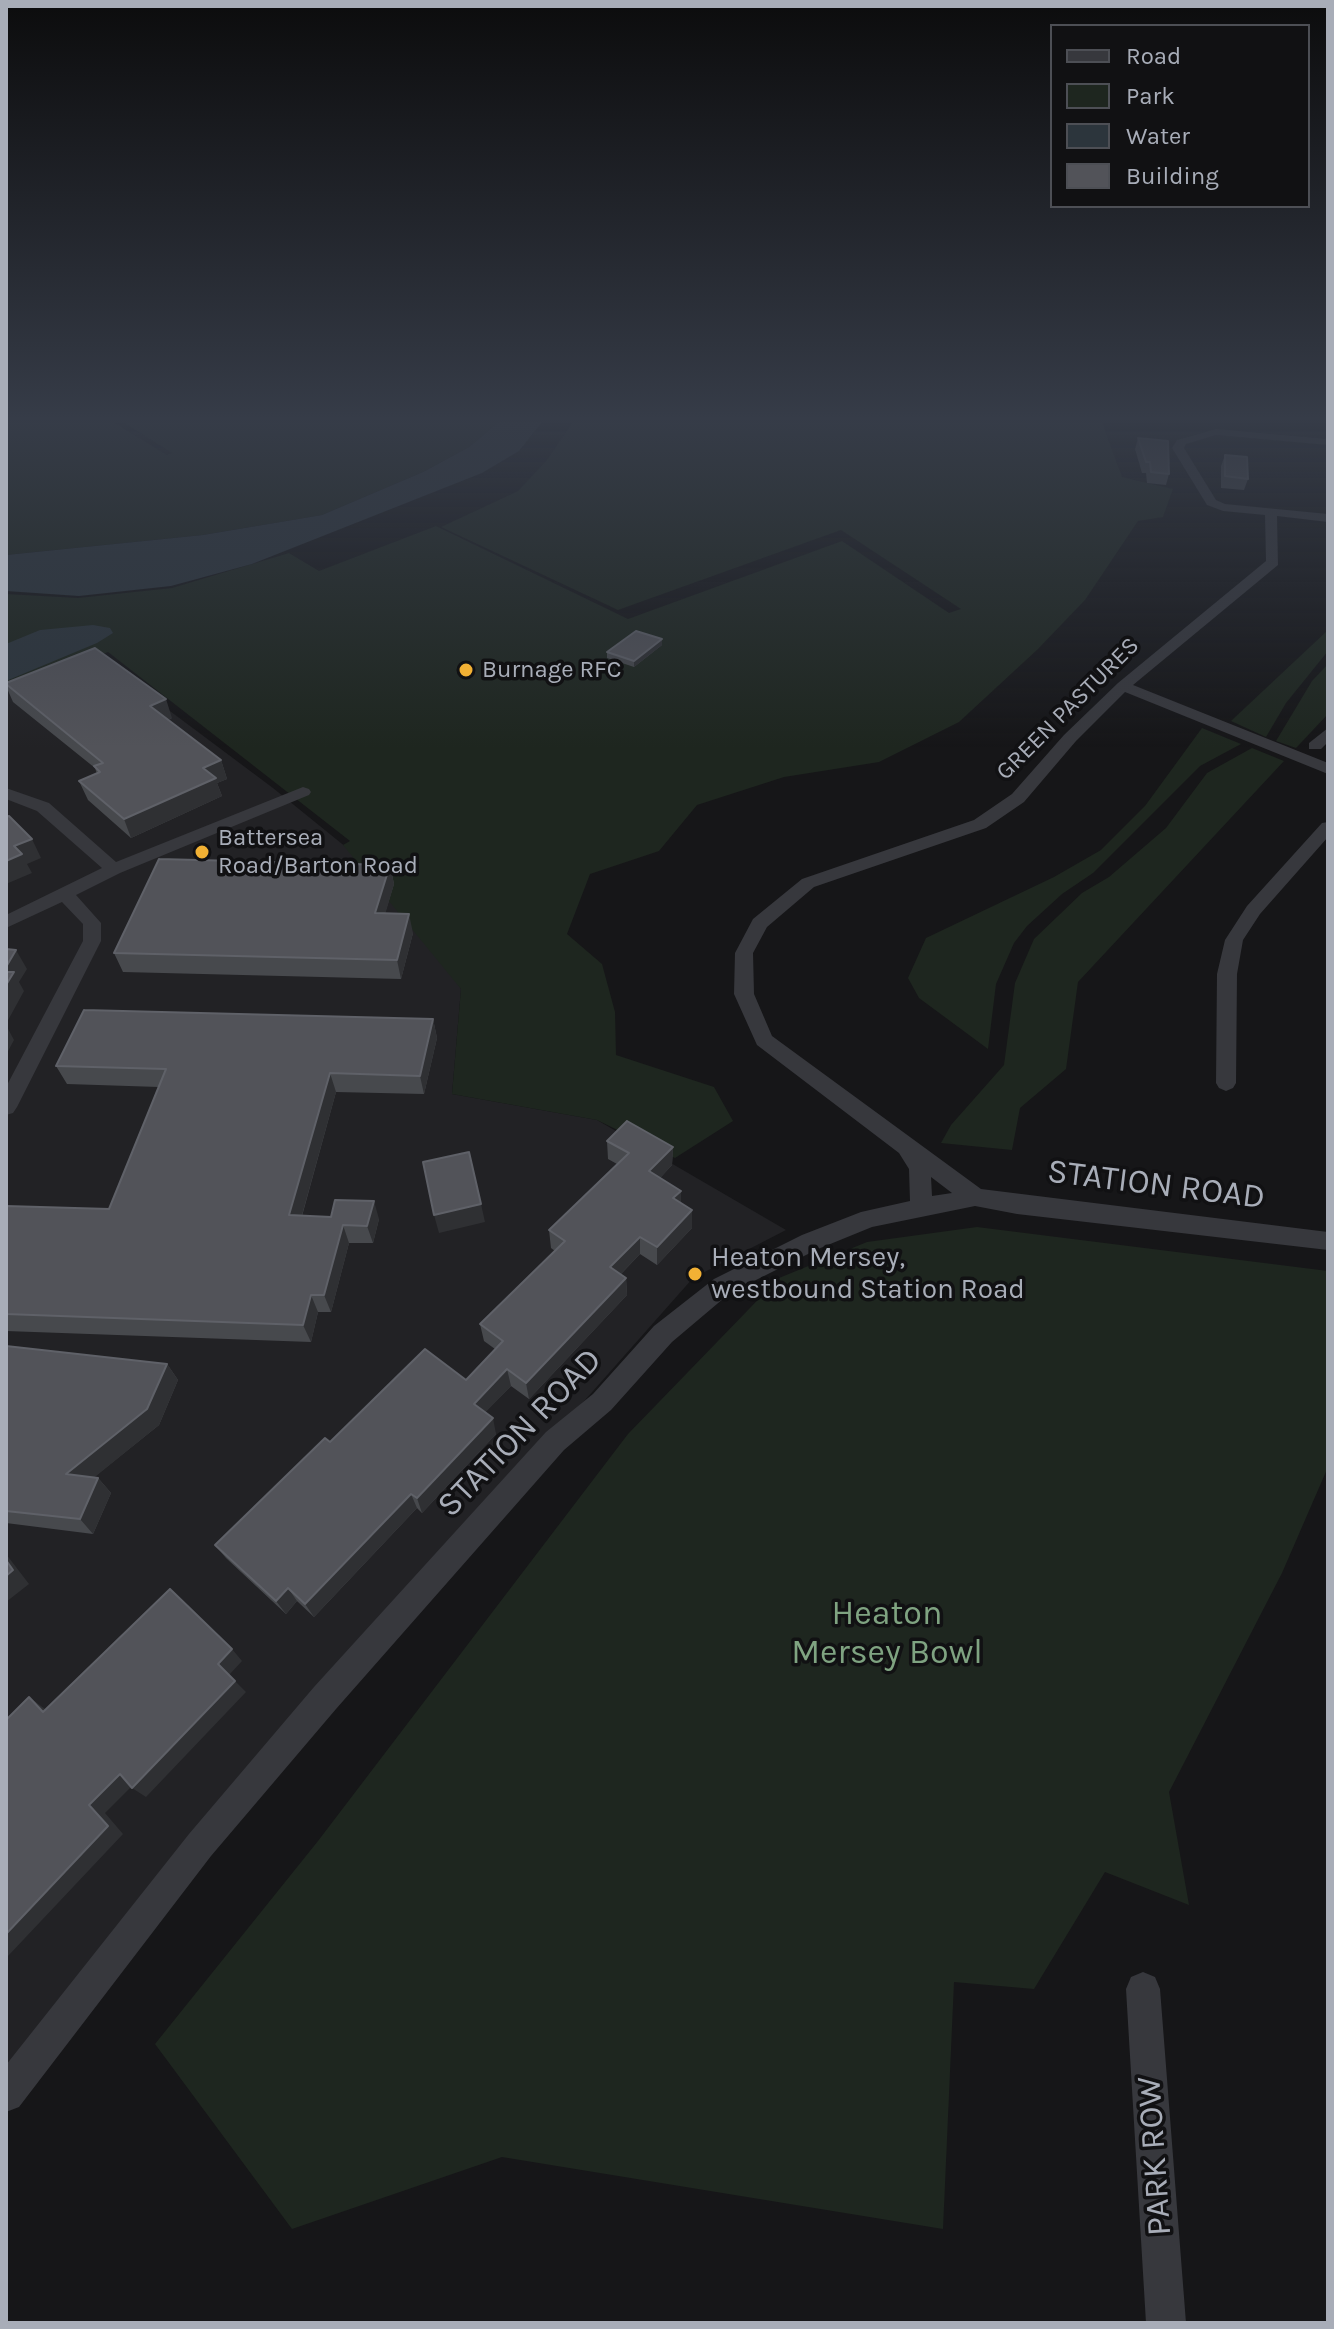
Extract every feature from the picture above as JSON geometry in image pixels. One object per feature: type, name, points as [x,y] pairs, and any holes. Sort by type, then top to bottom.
[{"type":"street","name":"GREEN PASTURES","points":[[975,1197],[815,1081],[764,1040],[744,994],[744,953],[760,923],[808,883],[980,824],[1018,798],[1070,738],[1123,686],[1273,562],[1272,531]]},
{"type":"street","points":[[1123,686],[1328,769]]},
{"type":"street","points":[[1315,746],[1328,733]]},
{"type":"street","points":[[6,922],[114,869],[303,792]]},
{"type":"street","points":[[6,793],[43,807],[114,869]]},
{"type":"street","points":[[1226,1083],[1227,974],[1234,940],[1253,910],[1328,827]]},
{"type":"street","points":[[6,1107],[92,941],[92,923],[65,894]]},
{"type":"street","name":"GREEN PASTURES","points":[[901,1142],[920,1168],[921,1208]]},
{"type":"street","name":"STATION ROAD","points":[[6,2094],[200,1845],[325,1698],[555,1441],[602,1402],[663,1334],[722,1286],[810,1242],[869,1218],[975,1197],[1328,1244]]},
{"type":"street","name":"PARK ROW","points":[[1143,1989],[1166,2323]]},
{"type":"shaded area","points":[[95,655],[273,788],[394,886],[461,989],[452,1094],[597,1120],[786,1230],[693,1278],[225,1807],[6,2096],[6,692]]},
{"type":"green space","points":[[6,531],[229,531],[203,535],[6,555]]},
{"type":"green space","points":[[424,531],[446,531],[628,619],[842,541],[949,613],[961,609],[842,531],[1132,531],[1085,600],[1038,649],[959,722],[879,762],[784,777],[697,805],[659,851],[590,874],[567,934],[602,964],[615,1012],[616,1055],[714,1087],[733,1121],[675,1158],[597,1120],[452,1094],[461,989],[343,845],[350,841],[108,652],[6,692],[6,594],[78,598],[172,588],[289,553],[319,571]]},
{"type":"green space","points":[[449,531],[839,531],[618,610]]},
{"type":"green space","points":[[1328,630],[1328,651],[1286,703],[1266,737],[1231,721]]},
{"type":"green space","points":[[1328,664],[1328,714],[1296,748],[1276,741],[1312,681]]},
{"type":"green space","points":[[1202,728],[1241,744],[1200,766],[1093,873],[1062,894],[1027,926],[1014,943],[996,984],[988,1049],[919,998],[908,978],[926,938],[1054,877],[1101,850],[1145,806]]},
{"type":"green space","points":[[1252,748],[1284,761],[1078,982],[1066,1069],[1020,1108],[1012,1150],[941,1143],[951,1125],[1004,1065],[1015,983],[1034,939],[1082,893],[1109,877],[1166,828],[1207,773]]},
{"type":"green space","name":"Heaton Mersey Bowl","points":[[977,1227],[1328,1271],[1328,1467],[1282,1573],[1169,1792],[1189,1905],[1105,1872],[1034,1989],[954,1982],[943,2229],[502,2157],[292,2229],[155,2044],[318,1841],[628,1434],[779,1278],[867,1242]]},
{"type":"water","points":[[229,531],[336,531],[252,564],[171,586],[79,596],[6,591],[6,555]]},
{"type":"water","points":[[93,625],[110,628],[113,633],[97,643],[6,681],[6,644],[40,630]]},
{"type":"building","points":[[636,631],[662,639],[634,661],[607,652]]},
{"type":"building","points":[[95,648],[166,699],[150,706],[221,760],[203,768],[216,778],[124,819],[79,781],[100,772],[94,766],[103,763],[6,683]]},
{"type":"building","points":[[9,816],[32,839],[14,846],[22,854],[6,861],[6,817]]},
{"type":"building","points":[[159,859],[390,865],[375,913],[409,914],[397,960],[114,953]]},
{"type":"building","points":[[6,949],[16,950],[6,967]]},
{"type":"building","points":[[6,972],[14,972],[6,985]]},
{"type":"building","points":[[84,1010],[433,1019],[420,1076],[330,1073],[289,1215],[331,1217],[335,1200],[374,1201],[367,1226],[343,1225],[324,1295],[311,1295],[303,1325],[6,1314],[6,1206],[109,1209],[166,1069],[56,1066]]},
{"type":"building","points":[[627,1121],[673,1147],[649,1171],[681,1191],[673,1198],[692,1210],[657,1247],[640,1237],[610,1267],[626,1278],[526,1383],[507,1369],[474,1404],[493,1418],[417,1498],[411,1494],[305,1604],[288,1588],[276,1601],[215,1545],[325,1438],[330,1442],[425,1349],[466,1380],[503,1341],[480,1324],[565,1241],[549,1230],[629,1153],[607,1141]]},
{"type":"building","points":[[469,1152],[481,1204],[434,1215],[423,1162]]},
{"type":"building","points":[[6,1346],[167,1364],[147,1409],[66,1474],[98,1478],[80,1519],[6,1511]]},
{"type":"building","points":[[6,1560],[13,1570],[6,1576]]},
{"type":"building","points":[[170,1589],[232,1649],[218,1664],[235,1681],[132,1788],[120,1774],[89,1805],[108,1826],[6,1934],[6,1720],[29,1697],[43,1712]]},
{"type":"place","name":"Burnage RFC","points":[[466,670]]},
{"type":"place","name":"Battersea Road/Barton Road","points":[[202,852]]},
{"type":"place","name":"Heaton Mersey, westbound Station Road","points":[[695,1274]]}]
